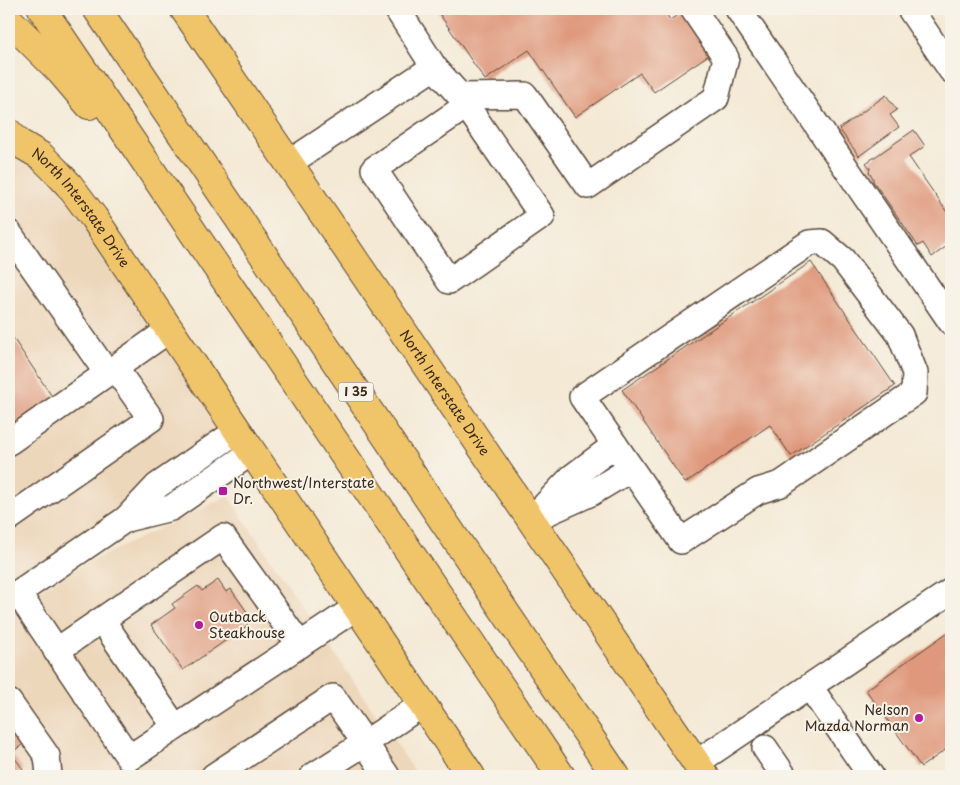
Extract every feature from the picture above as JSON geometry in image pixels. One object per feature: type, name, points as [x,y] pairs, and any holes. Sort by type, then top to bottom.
[{"type":"main road","points":[[42,9],[561,776]]},
{"type":"main road","name":"I 35","points":[[97,9],[616,776]]},
{"type":"main road","name":"North Interstate Drive","points":[[184,9],[701,770]]},
{"type":"main road","points":[[9,20],[60,71],[170,196]]},
{"type":"main road","name":"North Interstate Drive","points":[[12,138],[41,156],[69,185],[94,218],[471,776]]},
{"type":"street","points":[[397,9],[434,67],[463,101],[542,216],[449,281],[374,169],[463,101],[525,95],[588,186],[716,98],[726,58],[699,17],[730,9]]},
{"type":"street","points":[[738,9],[951,322]]},
{"type":"street","points":[[910,9],[951,70]]},
{"type":"street","points":[[288,163],[434,67]]},
{"type":"street","points":[[9,233],[111,370],[151,420],[9,518]]},
{"type":"street","points":[[822,242],[843,260],[900,335],[915,373],[914,393],[781,484],[758,491],[681,541],[631,469],[582,397],[809,243],[822,242]]},
{"type":"street","points":[[9,442],[169,330]]},
{"type":"street","points":[[245,442],[171,508],[126,519],[13,596],[56,651],[129,758],[357,607]]},
{"type":"street","points":[[531,520],[572,476],[615,445]]},
{"type":"street","points":[[531,520],[591,493],[631,469]]},
{"type":"street","points":[[56,651],[223,537],[300,645]]},
{"type":"street","points":[[701,770],[810,687],[951,591]]},
{"type":"street","points":[[102,620],[175,727]]},
{"type":"street","points":[[810,687],[871,776]]},
{"type":"street","points":[[214,776],[333,697],[387,776]]},
{"type":"street","points":[[9,702],[47,756],[48,776]]},
{"type":"street","points":[[314,776],[423,704]]},
{"type":"street","points":[[765,748],[784,776]]},
{"type":"shaded area","points":[[9,144],[47,168],[228,426],[120,509],[9,590]]},
{"type":"shaded area","points":[[228,496],[418,776],[9,776],[9,611],[66,573]]},
{"type":"building","points":[[436,9],[663,9],[670,20],[682,12],[710,54],[654,92],[640,73],[575,117],[529,50],[485,80]]},
{"type":"building","points":[[886,95],[897,110],[890,115],[899,127],[859,156],[839,129]]},
{"type":"building","points":[[914,130],[925,146],[909,157],[951,218],[951,243],[932,257],[923,243],[918,246],[873,181],[869,172],[870,168],[866,163]]},
{"type":"building","points":[[811,262],[895,386],[791,456],[770,425],[685,483],[622,390]]},
{"type":"building","points":[[9,332],[59,407],[9,436]]},
{"type":"building","name":"Outback Steakhouse","points":[[218,580],[226,592],[231,589],[247,612],[241,616],[248,625],[183,670],[151,625],[175,608],[172,604],[198,586],[202,591]]},
{"type":"building","name":"Nelson Mazda Norman","points":[[951,630],[951,746],[921,767],[866,690]]},
{"type":"building","points":[[12,721],[26,742],[11,753],[23,769],[13,776],[9,776],[9,724]]},
{"type":"place","name":"Northwest/Interstate Dr.","points":[[223,491]]},
{"type":"place","name":"Outback Steakhouse","points":[[199,625]]},
{"type":"place","name":"Nelson Mazda Norman","points":[[919,718]]}]
